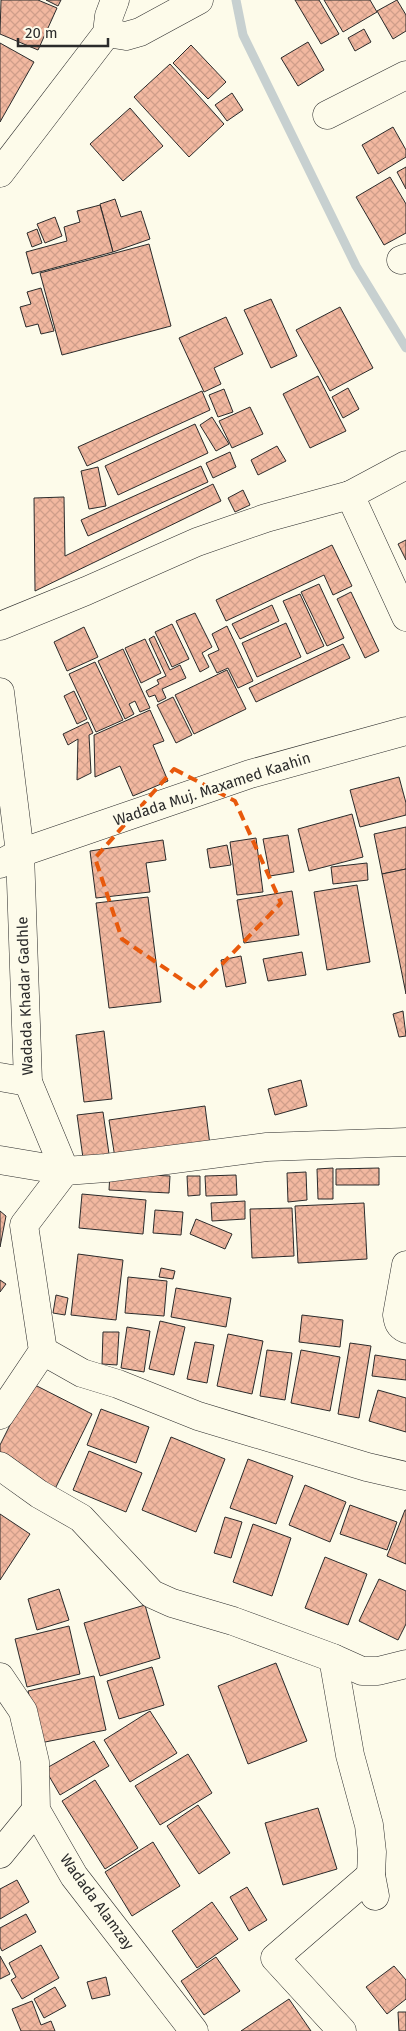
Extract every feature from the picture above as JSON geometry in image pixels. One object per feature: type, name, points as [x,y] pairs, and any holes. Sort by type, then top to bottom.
[{"type":"street","points":[[0,173],[107,33],[109,16],[115,0]]},
{"type":"street","points":[[107,33],[126,36],[140,32],[199,0]]},
{"type":"street","points":[[327,115],[406,75]]},
{"type":"street","points":[[0,626],[86,591],[196,542],[266,518],[350,496],[406,465]]},
{"type":"street","points":[[350,496],[406,617]]},
{"type":"street","name":"Wadada Khadar Gadhle","points":[[1,707],[10,859],[28,1082],[65,1170]]},
{"type":"street","name":"Wadada Muj. Maxamed Kaahin","points":[[10,859],[250,774],[406,731]]},
{"type":"street","points":[[0,1077],[28,1082]]},
{"type":"street","points":[[0,1160],[65,1170],[106,1168],[267,1147],[406,1142]]},
{"type":"street","points":[[0,1415],[43,1351],[24,1225],[65,1170]]},
{"type":"street","points":[[406,1265],[397,1315],[398,1322],[406,1329]]},
{"type":"street","points":[[43,1351],[82,1373],[118,1384],[198,1416],[406,1476]]},
{"type":"street","points":[[0,1466],[39,1494],[81,1518],[152,1594],[172,1603],[233,1622],[333,1658],[362,1671],[378,1671],[406,1664]]},
{"type":"street","points":[[333,1658],[350,1755],[369,1825],[373,1886],[275,1958],[342,2031]]},
{"type":"street","name":"Wadada Alamzay","points":[[0,1677],[23,1711],[35,1762],[36,1810],[74,1876],[194,2031]]},
{"type":"street","points":[[0,1854],[36,1810]]},
{"type":"highlighted area","points":[[174,769],[235,801],[281,903],[197,990],[122,939],[95,858]]},
{"type":"building","points":[[1,0],[38,0],[57,8],[38,50],[0,34]]},
{"type":"building","points":[[46,0],[61,0],[58,6]]},
{"type":"building","points":[[295,0],[319,0],[339,34],[321,44]]},
{"type":"building","points":[[324,0],[370,0],[377,12],[343,32]]},
{"type":"building","points":[[397,0],[406,15],[406,31],[393,39],[377,11]]},
{"type":"building","points":[[364,29],[371,42],[355,51],[348,38]]},
{"type":"building","points":[[308,42],[324,70],[298,86],[281,58]]},
{"type":"building","points":[[0,43],[34,62],[0,122]]},
{"type":"building","points":[[191,45],[226,82],[208,99],[173,63]]},
{"type":"building","points":[[170,64],[224,124],[189,157],[134,97]]},
{"type":"building","points":[[232,93],[243,110],[227,121],[215,105]]},
{"type":"building","points":[[130,108],[163,146],[123,181],[90,144]]},
{"type":"building","points":[[393,127],[406,150],[406,157],[378,174],[362,145]]},
{"type":"building","points":[[406,167],[406,189],[397,172]]},
{"type":"building","points":[[390,177],[406,204],[406,233],[384,245],[356,197]]},
{"type":"building","points":[[115,199],[121,217],[141,211],[150,239],[113,252],[100,204]]},
{"type":"building","points":[[100,205],[113,252],[32,274],[26,252],[67,241],[64,227],[80,222],[77,211]]},
{"type":"building","points":[[55,217],[62,236],[45,243],[37,224]]},
{"type":"building","points":[[37,229],[42,243],[32,247],[27,233]]},
{"type":"building","points":[[149,244],[171,326],[62,355],[40,273]]},
{"type":"building","points":[[41,288],[54,331],[41,334],[38,324],[26,327],[20,307],[31,304],[27,292]]},
{"type":"building","points":[[271,299],[297,356],[271,368],[244,310]]},
{"type":"building","points":[[340,307],[373,368],[330,391],[296,330]]},
{"type":"building","points":[[226,317],[243,354],[214,368],[221,384],[204,392],[179,338]]},
{"type":"building","points":[[318,376],[346,431],[310,448],[283,394]]},
{"type":"building","points":[[348,388],[359,409],[343,418],[332,397]]},
{"type":"building","points":[[224,389],[233,412],[218,417],[209,395]]},
{"type":"building","points":[[202,391],[210,410],[87,466],[78,447]]},
{"type":"building","points":[[250,407],[263,434],[232,448],[219,421]]},
{"type":"building","points":[[212,417],[229,444],[216,451],[200,425]]},
{"type":"building","points":[[195,424],[208,453],[118,495],[105,466]]},
{"type":"building","points":[[277,446],[286,461],[258,475],[251,460]]},
{"type":"building","points":[[230,452],[236,467],[213,478],[206,463]]},
{"type":"building","points":[[201,466],[208,482],[88,536],[81,520]]},
{"type":"building","points":[[98,467],[106,506],[89,509],[81,471]]},
{"type":"building","points":[[213,484],[221,501],[35,591],[34,498],[64,497],[65,556]]},
{"type":"building","points":[[243,490],[250,505],[235,512],[228,498]]},
{"type":"building","points":[[406,540],[406,560],[398,544]]},
{"type":"building","points":[[332,545],[352,586],[333,595],[324,575],[226,621],[216,600]]},
{"type":"building","points":[[319,584],[344,638],[327,646],[301,592]]},
{"type":"building","points":[[351,592],[379,651],[365,658],[337,599]]},
{"type":"building","points":[[300,594],[324,646],[307,654],[283,601]]},
{"type":"building","points":[[272,605],[279,621],[240,639],[232,624]]},
{"type":"building","points":[[195,613],[212,647],[202,653],[209,667],[200,672],[176,621]]},
{"type":"building","points":[[286,623],[301,657],[257,677],[242,643]]},
{"type":"building","points":[[172,624],[189,659],[172,667],[155,632]]},
{"type":"building","points":[[227,626],[253,681],[238,688],[228,668],[217,673],[208,655],[219,650],[212,634]]},
{"type":"building","points":[[84,627],[98,657],[67,671],[54,642]]},
{"type":"building","points":[[154,636],[170,670],[180,665],[186,678],[162,689],[166,698],[158,702],[155,695],[149,697],[146,691],[159,684],[157,680],[166,676],[149,639]]},
{"type":"building","points":[[145,639],[161,673],[141,683],[125,648]]},
{"type":"building","points":[[343,644],[350,658],[256,702],[249,688]]},
{"type":"building","points":[[123,649],[150,708],[140,712],[135,701],[129,704],[134,714],[125,719],[98,661]]},
{"type":"building","points":[[95,662],[123,720],[96,732],[69,674]]},
{"type":"building","points":[[227,670],[246,709],[194,734],[175,695]]},
{"type":"building","points":[[74,691],[87,719],[77,724],[64,696]]},
{"type":"building","points":[[173,697],[192,735],[176,743],[157,705]]},
{"type":"building","points":[[150,710],[164,741],[153,745],[168,781],[133,796],[120,766],[95,777],[94,735]]},
{"type":"building","points":[[88,722],[93,733],[89,735],[91,773],[77,780],[78,739],[68,745],[63,734]]},
{"type":"building","points":[[399,777],[406,803],[406,815],[360,827],[350,790]]},
{"type":"building","points":[[352,814],[363,857],[309,871],[298,829]]},
{"type":"building","points":[[406,827],[406,869],[382,874],[374,834]]},
{"type":"building","points":[[288,835],[294,872],[270,876],[263,839]]},
{"type":"building","points":[[256,838],[263,892],[237,895],[230,842]]},
{"type":"building","points":[[163,840],[166,860],[146,863],[150,892],[96,898],[90,851]]},
{"type":"building","points":[[227,845],[231,865],[210,868],[207,849]]},
{"type":"building","points":[[367,863],[368,880],[333,884],[331,867]]},
{"type":"building","points":[[406,869],[406,994],[382,874]]},
{"type":"building","points":[[357,885],[370,962],[327,970],[314,892]]},
{"type":"building","points":[[292,891],[299,935],[244,943],[237,900]]},
{"type":"building","points":[[148,897],[161,1002],[109,1008],[96,903]]},
{"type":"building","points":[[302,952],[306,975],[268,981],[263,959]]},
{"type":"building","points":[[241,956],[246,983],[226,987],[221,960]]},
{"type":"building","points":[[403,1011],[406,1036],[399,1037],[393,1014]]},
{"type":"building","points":[[104,1031],[112,1099],[84,1102],[76,1035]]},
{"type":"building","points":[[301,1080],[307,1106],[275,1115],[268,1089]]},
{"type":"building","points":[[205,1106],[210,1145],[115,1158],[109,1120]]},
{"type":"building","points":[[103,1112],[109,1154],[83,1158],[77,1115]]},
{"type":"building","points":[[333,1168],[333,1199],[318,1199],[317,1169]]},
{"type":"building","points":[[379,1168],[379,1185],[336,1185],[336,1169]]},
{"type":"building","points":[[306,1172],[307,1200],[288,1202],[287,1173]]},
{"type":"building","points":[[110,1173],[170,1176],[169,1193],[109,1190]]},
{"type":"building","points":[[236,1175],[237,1195],[206,1196],[205,1176]]},
{"type":"building","points":[[187,1176],[200,1176],[200,1195],[188,1196]]},
{"type":"building","points":[[82,1194],[146,1200],[143,1234],[79,1228]]},
{"type":"building","points":[[245,1201],[245,1219],[212,1221],[211,1203]]},
{"type":"building","points":[[364,1203],[367,1259],[298,1263],[295,1206]]},
{"type":"building","points":[[292,1208],[294,1256],[252,1258],[250,1209]]},
{"type":"building","points":[[155,1210],[183,1212],[181,1235],[153,1233]]},
{"type":"building","points":[[0,1211],[6,1216],[0,1247]]},
{"type":"building","points":[[196,1219],[232,1234],[225,1249],[190,1234]]},
{"type":"building","points":[[78,1254],[123,1260],[116,1320],[71,1315]]},
{"type":"building","points":[[161,1268],[175,1271],[173,1279],[159,1277]]},
{"type":"building","points":[[128,1277],[167,1281],[164,1316],[125,1313]]},
{"type":"building","points":[[0,1280],[6,1284],[0,1292]]},
{"type":"building","points":[[176,1288],[231,1298],[226,1327],[171,1317]]},
{"type":"building","points":[[56,1295],[68,1298],[65,1315],[53,1313]]},
{"type":"building","points":[[302,1315],[343,1320],[340,1347],[299,1342]]},
{"type":"building","points":[[160,1321],[185,1327],[174,1375],[149,1369]]},
{"type":"building","points":[[127,1327],[150,1331],[144,1372],[121,1368]]},
{"type":"building","points":[[103,1332],[119,1332],[117,1365],[102,1364]]},
{"type":"building","points":[[228,1334],[263,1341],[252,1394],[217,1386]]},
{"type":"building","points":[[195,1342],[214,1345],[207,1383],[187,1379]]},
{"type":"building","points":[[350,1343],[371,1346],[359,1418],[338,1414]]},
{"type":"building","points":[[267,1350],[292,1353],[285,1400],[260,1396]]},
{"type":"building","points":[[301,1350],[340,1357],[330,1411],[291,1403]]},
{"type":"building","points":[[375,1355],[406,1360],[406,1380],[372,1376]]},
{"type":"building","points":[[31,1383],[92,1414],[54,1491],[0,1463],[0,1445]]},
{"type":"building","points":[[378,1390],[406,1398],[406,1432],[369,1421]]},
{"type":"building","points":[[101,1409],[149,1427],[136,1463],[87,1445]]},
{"type":"building","points":[[171,1437],[225,1459],[196,1532],[142,1510]]},
{"type":"building","points":[[89,1451],[142,1473],[126,1512],[73,1490]]},
{"type":"building","points":[[248,1459],[293,1476],[276,1524],[230,1508]]},
{"type":"building","points":[[305,1485],[346,1502],[330,1542],[289,1525]]},
{"type":"building","points":[[350,1505],[397,1522],[387,1550],[340,1534]]},
{"type":"building","points":[[406,1510],[406,1564],[387,1556]]},
{"type":"building","points":[[0,1514],[30,1534],[0,1580]]},
{"type":"building","points":[[225,1517],[242,1522],[231,1558],[214,1553]]},
{"type":"building","points":[[253,1524],[291,1538],[272,1596],[233,1582]]},
{"type":"building","points":[[325,1557],[367,1574],[348,1625],[305,1608]]},
{"type":"building","points":[[379,1579],[406,1591],[406,1624],[398,1640],[359,1621]]},
{"type":"building","points":[[59,1589],[69,1620],[37,1630],[28,1599]]},
{"type":"building","points":[[145,1605],[160,1658],[100,1676],[84,1623]]},
{"type":"building","points":[[69,1626],[80,1674],[27,1687],[15,1639]]},
{"type":"building","points":[[276,1663],[307,1741],[248,1764],[218,1686]]},
{"type":"building","points":[[152,1667],[164,1705],[119,1719],[107,1681]]},
{"type":"building","points":[[94,1676],[106,1730],[40,1743],[28,1691]]},
{"type":"building","points":[[150,1711],[177,1753],[130,1782],[104,1740]]},
{"type":"building","points":[[94,1741],[109,1766],[60,1795],[45,1769]]},
{"type":"building","points":[[188,1754],[212,1793],[160,1825],[135,1786]]},
{"type":"building","points":[[95,1780],[138,1848],[105,1869],[62,1801]]},
{"type":"building","points":[[198,1805],[230,1853],[199,1874],[167,1826]]},
{"type":"building","points":[[318,1808],[337,1869],[283,1885],[265,1823]]},
{"type":"building","points":[[153,1842],[180,1886],[132,1916],[105,1872]]},
{"type":"building","points":[[17,1880],[29,1902],[0,1919],[0,1889]]},
{"type":"building","points":[[247,1887],[267,1920],[249,1931],[230,1897]]},
{"type":"building","points":[[212,1902],[238,1939],[197,1968],[172,1931]]},
{"type":"building","points":[[26,1914],[36,1932],[2,1951],[0,1947],[0,1928]]},
{"type":"building","points":[[41,1945],[59,1978],[22,1999],[11,1980],[16,1977],[9,1963]]},
{"type":"building","points":[[0,1956],[10,1974],[0,1979]]},
{"type":"building","points":[[216,1957],[240,1991],[204,2015],[181,1981]]},
{"type":"building","points":[[394,1966],[406,1980],[406,1999],[387,2014],[366,1987]]},
{"type":"building","points":[[106,1977],[110,1995],[92,1999],[87,1982]]},
{"type":"building","points":[[55,1987],[66,2006],[44,2018],[34,1999]]},
{"type":"building","points":[[289,1999],[311,2031],[241,2031]]},
{"type":"building","points":[[32,2001],[41,2025],[51,2021],[55,2031],[21,2031],[12,2009]]},
{"type":"building","points":[[398,2012],[406,2012],[406,2031],[399,2031]]},
{"type":"waterway","points":[[236,0],[243,35],[356,266],[406,348]]}]
